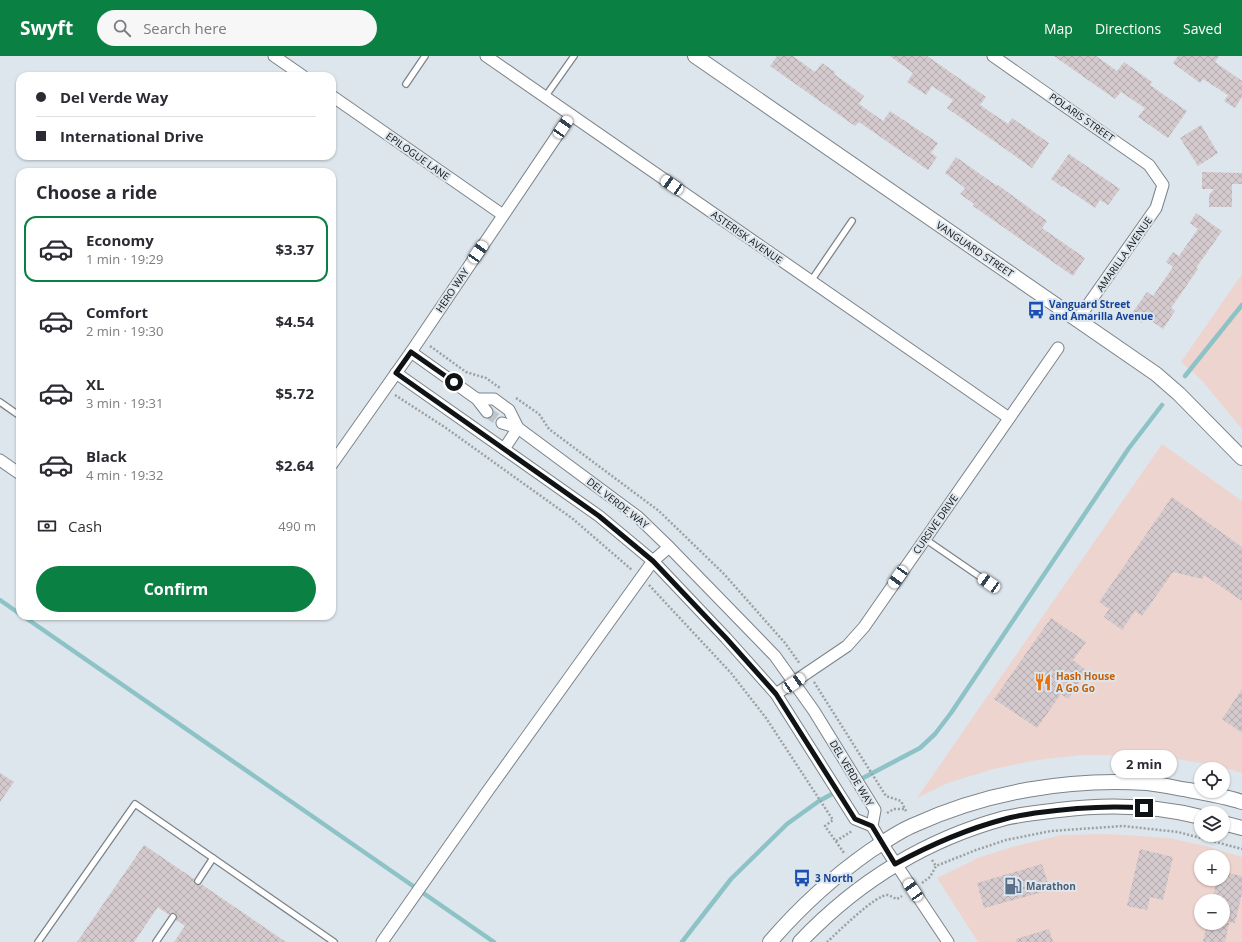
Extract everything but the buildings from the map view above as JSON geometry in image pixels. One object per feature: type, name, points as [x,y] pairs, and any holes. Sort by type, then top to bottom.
[{"type":"street","points":[[274,56],[297,72]]},
{"type":"street","name":"ASTERISK AVENUE","points":[[486,56],[1009,418]]},
{"type":"street","name":"VANGUARD STREET","points":[[695,56],[1156,374],[1242,458]]},
{"type":"street","name":"POLARIS STREET","points":[[993,56],[1149,164],[1163,185]]},
{"type":"street","name":"EPILOGUE LANE","points":[[336,99],[503,215]]},
{"type":"street","name":"HERO WAY","points":[[336,458],[411,352],[571,115]]},
{"type":"street","name":"AMARILLA AVENUE","points":[[1078,319],[1156,208],[1163,185]]},
{"type":"street","name":"CURSIVE DRIVE","points":[[776,694],[847,646],[864,627],[1058,348]]},
{"type":"street","points":[[411,352],[477,399],[486,412]]},
{"type":"street","name":"DEL VERDE WAY","points":[[396,373],[599,516],[653,561],[726,638],[776,694],[855,819],[872,826],[875,810],[814,711],[775,656],[638,517],[518,428],[502,423]]},
{"type":"street","name":"DEL VERDE WAY","points":[[477,399],[494,399],[509,410],[518,428]]},
{"type":"street","points":[[504,449],[518,428]]},
{"type":"street","points":[[0,460],[16,471]]},
{"type":"street","points":[[382,942],[487,792],[653,561],[669,547]]},
{"type":"street","points":[[770,942],[789,920],[822,888],[882,843],[913,825],[990,798],[1056,786],[1148,783],[1194,791],[1242,802]]},
{"type":"street","points":[[800,942],[837,906],[866,883],[895,864],[926,847],[1006,818],[1085,807],[1122,806],[1155,808],[1194,816]]},
{"type":"street","points":[[1230,825],[1242,828]]},
{"type":"street","points":[[872,826],[895,864],[948,942]]},
{"type":"lane","points":[[406,84],[425,56]]},
{"type":"lane","points":[[545,97],[574,56]]},
{"type":"lane","points":[[811,281],[852,222]]},
{"type":"lane","points":[[0,402],[16,413]]},
{"type":"lane","points":[[924,539],[989,583]]},
{"type":"lane","points":[[38,942],[135,804],[334,942]]},
{"type":"lane","points":[[198,881],[213,858]]},
{"type":"lane","points":[[156,942],[173,917]]},
{"type":"path","points":[[828,942],[850,921],[877,899],[889,895],[897,899],[913,890],[930,877],[936,866],[1006,840],[1051,831],[1123,826],[1178,832],[1242,849]]},
{"type":"shaded area","points":[[1242,274],[1242,429],[1204,383],[1181,362]]},
{"type":"shaded area","points":[[1162,444],[1242,501],[1242,773],[1230,769],[1230,762],[1195,762],[1138,755],[1082,755],[1037,760],[993,769],[948,783],[917,798]]},
{"type":"shaded area","points":[[1110,834],[1169,838],[1219,850],[1194,850],[1194,886],[1230,886],[1230,853],[1242,857],[1242,942],[978,942],[937,878],[978,858],[1012,847],[1062,835]]},
{"type":"waterway","points":[[1185,376],[1242,305]]},
{"type":"waterway","points":[[863,778],[920,748],[935,734],[951,713],[1129,448],[1162,405]]},
{"type":"waterway","points":[[0,600],[16,611]]},
{"type":"waterway","points":[[29,620],[494,942]]},
{"type":"waterway","points":[[682,942],[731,879],[787,824],[819,801],[832,794]]},
{"type":"tunnel","points":[[487,412],[502,423]]},
{"type":"place","name":"Vanguard Street and Amarilla Avenue","points":[[1036,310]]},
{"type":"place","name":"Hash House A Go Go","points":[[1043,682]]},
{"type":"place","name":"3 North","points":[[802,878]]},
{"type":"place","name":"Marathon","points":[[1013,886]]},
{"type":"route","points":[[454,382],[411,352],[396,373],[599,516],[653,561],[726,638],[776,694],[855,819],[872,826],[895,864],[926,847],[1006,818],[1085,807],[1122,806],[1144,808]]}]
